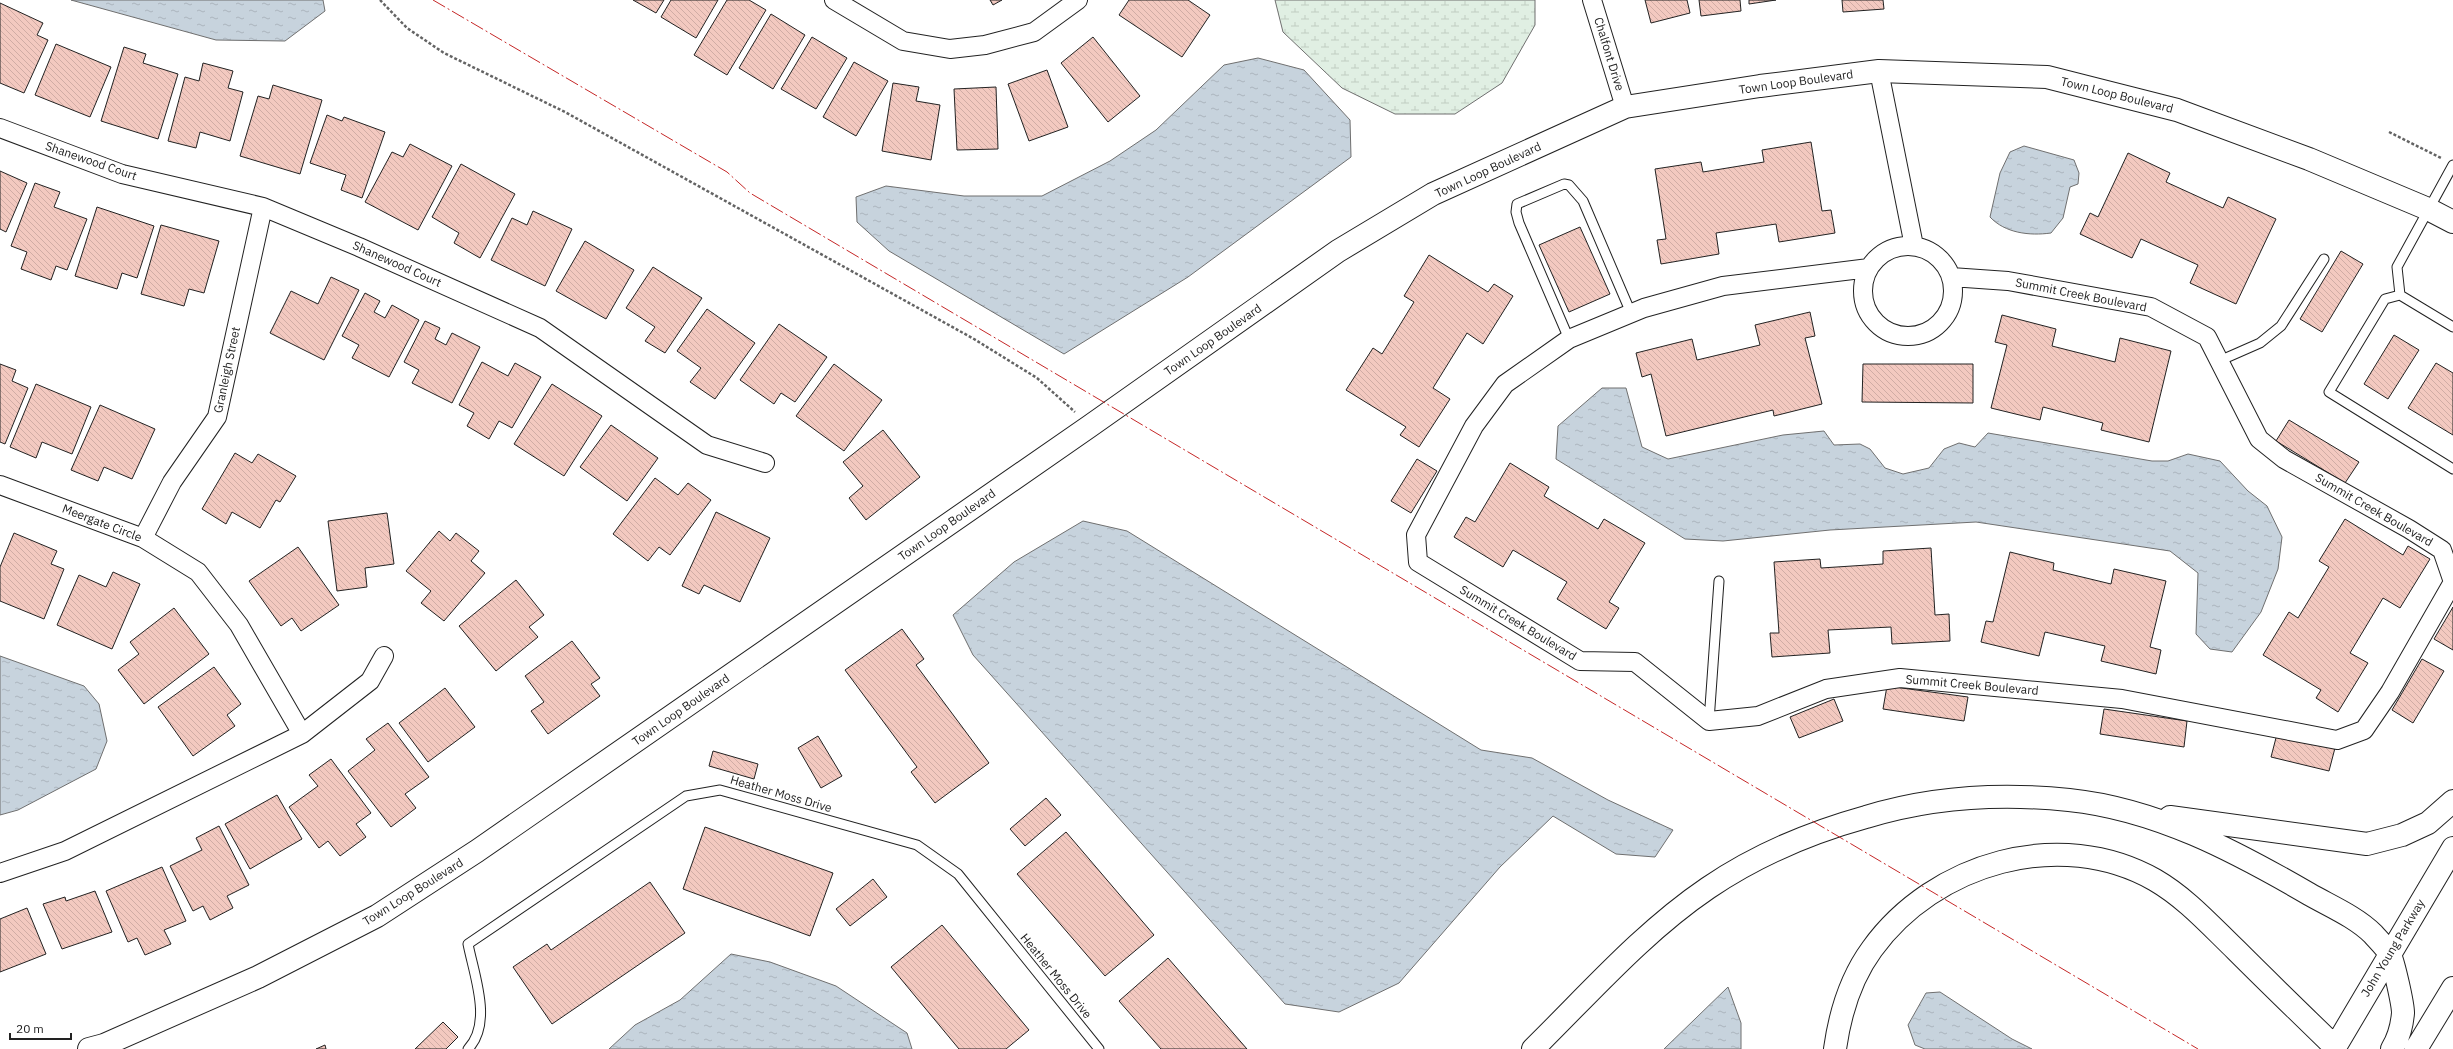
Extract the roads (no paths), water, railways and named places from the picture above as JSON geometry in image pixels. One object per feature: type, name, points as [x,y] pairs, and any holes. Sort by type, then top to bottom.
[{"type":"main road","name":"Town Loop Boulevard","points":[[89,1049],[104,1045],[258,977],[377,916],[484,847],[1090,426],[1338,251],[1433,194],[1625,107],[1879,71],[2047,77],[2177,110],[2309,159],[2428,208],[2453,222]]},
{"type":"main road","points":[[1533,1049],[1667,920],[1708,888],[1750,864],[1826,830],[1866,817],[1911,806],[1967,798],[2014,796],[2071,800],[2138,813],[2367,844],[2402,835],[2428,823],[2453,801]]},
{"type":"main road","points":[[2138,813],[2244,856],[2346,914],[2372,933],[2389,954],[2403,1012],[2397,1040],[2392,1049]]},
{"type":"main road","name":"John Young Parkway","points":[[2335,1048],[2389,954],[2453,848]]},
{"type":"main road","points":[[1835,1049],[1839,1020],[1851,984],[1871,950],[1894,922],[1931,892],[1964,874],[2003,860],[2042,855],[2092,857],[2124,866],[2154,880],[2184,899],[2335,1048]]},
{"type":"main road","points":[[2453,989],[2453,1023]]},
{"type":"main road","points":[[2416,1049],[2453,989]]},
{"type":"street","points":[[834,0],[903,41],[950,49],[985,45],[1034,32],[1078,0]]},
{"type":"street","name":"Chalfont Drive","points":[[1592,0],[1625,107]]},
{"type":"street","points":[[1879,71],[1914,246]]},
{"type":"street","name":"Shanewood Court","points":[[0,128],[122,174],[263,207],[359,247],[540,328],[707,445],[765,463]]},
{"type":"street","name":"Granleigh Street","points":[[143,538],[172,482],[217,417],[263,207]]},
{"type":"street","points":[[1914,246],[1926,250],[1936,256],[1945,266],[1951,277],[1953,292],[1950,306],[1943,319],[1932,329],[1918,335],[1903,336],[1889,332],[1876,323],[1867,311],[1863,297],[1864,281],[1870,268],[1878,258],[1888,250],[1914,246]]},
{"type":"street","name":"Summit Creek Boulevard","points":[[1870,268],[1723,286],[1631,313],[1569,339],[1505,384],[1474,426],[1416,535],[1418,562],[1580,661],[1635,662],[1709,721],[1758,716],[1826,689],[1900,678],[2122,699],[2337,740],[2364,730],[2390,692],[2453,582],[2442,550],[2409,529],[2284,459],[2259,438],[2207,337],[2151,307],[2008,281],[1951,277]]},
{"type":"street","name":"Meergate Circle","points":[[0,485],[143,538],[198,572],[239,625],[302,734]]},
{"type":"street","points":[[0,873],[65,851],[302,734],[370,681],[384,656]]},
{"type":"lane","points":[[2400,295],[2397,267],[2428,208],[2453,165]]},
{"type":"lane","points":[[1569,339],[1519,223],[1516,212],[1517,204],[1564,184],[1569,185],[1583,201],[1631,313]]},
{"type":"lane","points":[[2219,362],[2260,343],[2281,326],[2324,259]]},
{"type":"lane","points":[[2453,326],[2400,295],[2385,299],[2329,392],[2453,470]]},
{"type":"lane","points":[[1709,721],[1719,581]]},
{"type":"lane","name":"Heather Moss Drive","points":[[468,1049],[474,1043],[481,1015],[468,944],[686,796],[720,790],[917,845],[958,874],[1099,1049]]},
{"type":"water","points":[[71,0],[323,0],[325,11],[285,41],[216,40]]},
{"type":"water","points":[[1258,58],[1304,70],[1350,120],[1351,157],[1188,277],[1064,354],[889,251],[857,222],[856,197],[886,186],[964,196],[1042,196],[1110,161],[1156,130],[1224,65]]},
{"type":"water","points":[[2024,146],[2074,160],[2079,173],[2078,184],[2070,187],[2063,218],[2051,233],[2034,234],[2010,230],[2003,227],[1990,217],[2000,173],[2010,152]]},
{"type":"water","points":[[1602,388],[1626,388],[1642,447],[1668,459],[1783,435],[1824,431],[1834,445],[1860,444],[1870,449],[1885,468],[1903,474],[1929,468],[1944,449],[1959,443],[1975,447],[1988,433],[2152,461],[2168,461],[2188,454],[2220,461],[2248,491],[2267,506],[2282,537],[2278,569],[2261,612],[2232,652],[2210,649],[2196,634],[2198,573],[2170,551],[1976,522],[1830,530],[1723,541],[1685,539],[1556,459],[1558,426]]},
{"type":"water","points":[[1083,521],[1127,531],[1481,750],[1532,758],[1608,800],[1673,830],[1655,857],[1616,854],[1553,816],[1500,867],[1399,983],[1339,1012],[1285,1004],[973,655],[953,615],[1014,562]]},
{"type":"water","points":[[0,656],[84,686],[99,704],[107,741],[96,769],[18,810],[0,815]]},
{"type":"water","points":[[731,954],[770,962],[836,986],[907,1033],[912,1049],[609,1049],[635,1025],[680,1000]]},
{"type":"water","points":[[1728,987],[1741,1023],[1741,1049],[1664,1049]]},
{"type":"water","points":[[1940,992],[2012,1039],[2032,1049],[1925,1049],[1915,1045],[1908,1025],[1926,993]]}]
